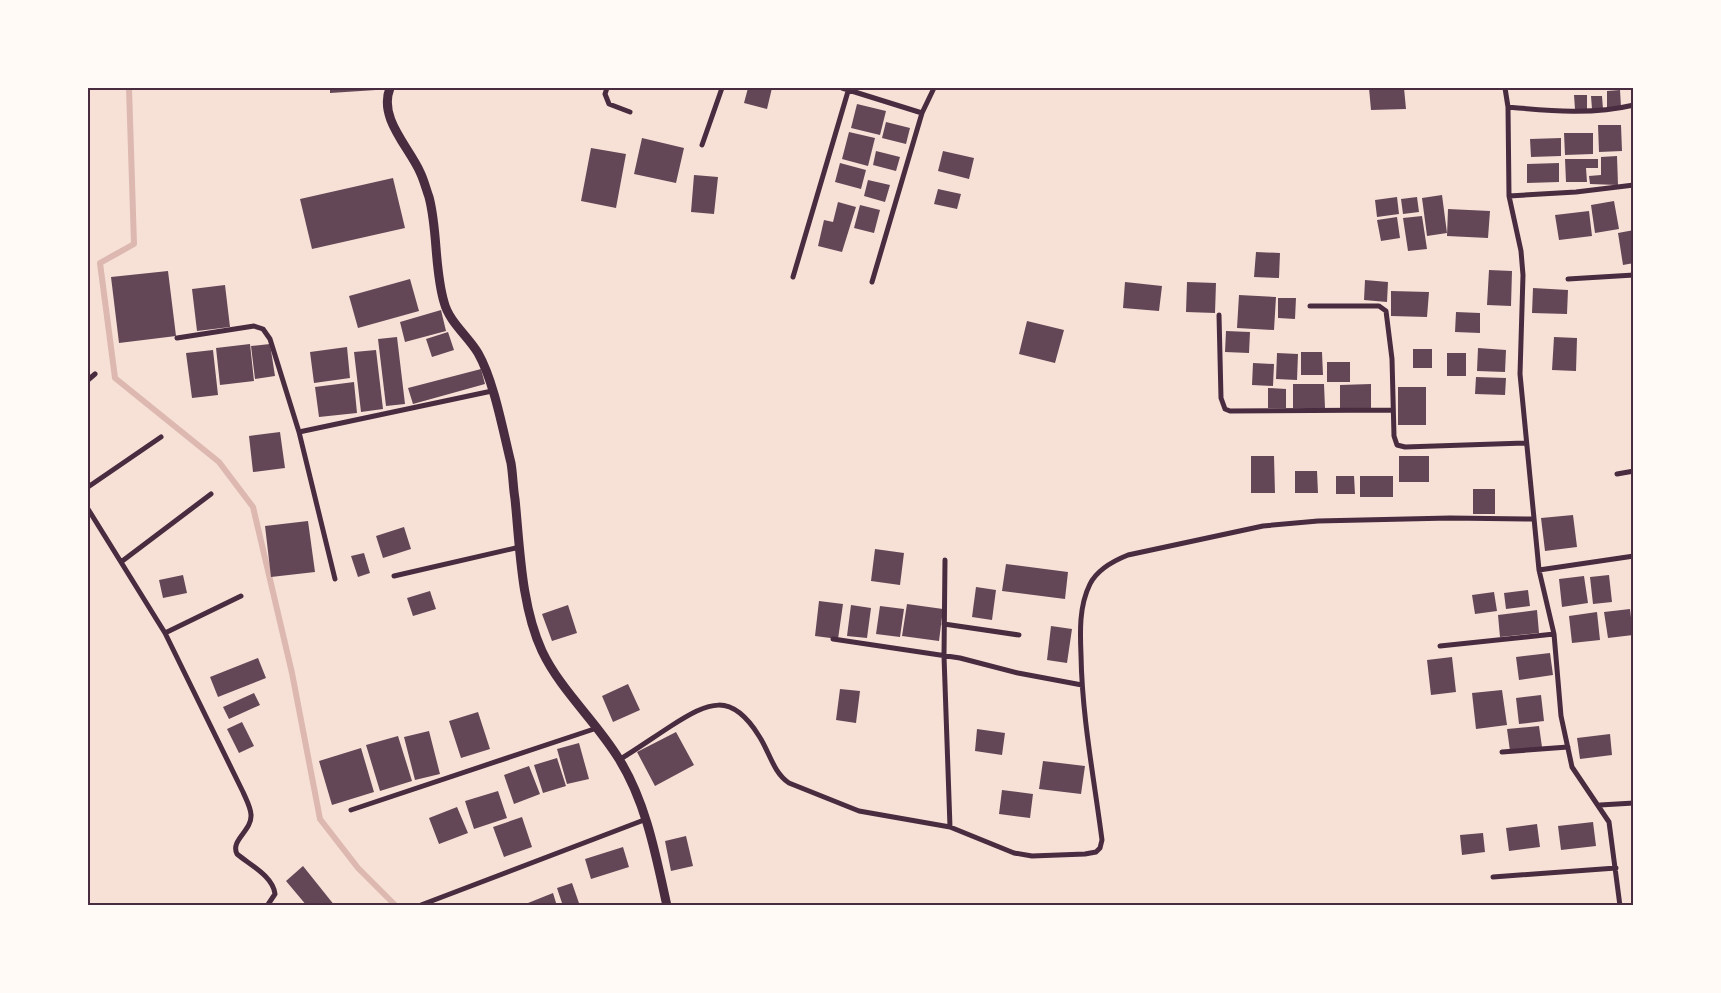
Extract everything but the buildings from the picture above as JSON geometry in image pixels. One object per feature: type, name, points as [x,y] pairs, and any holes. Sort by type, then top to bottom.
[{"type":"street","points":[[390,88],[387,104],[394,127],[420,172],[429,200],[437,271],[444,305],[478,353],[488,375],[511,466],[528,606],[542,651],[564,686],[598,728],[633,785],[655,854],[667,906]]},
{"type":"street","points":[[607,88],[606,99],[609,104],[630,112]]},
{"type":"street","points":[[702,145],[722,88]]},
{"type":"street","points":[[842,88],[922,113]]},
{"type":"street","points":[[872,282],[922,113],[934,88]]},
{"type":"street","points":[[1505,88],[1508,107],[1509,196],[1520,251],[1522,275],[1520,374],[1532,519],[1539,570],[1554,634],[1561,716],[1572,767],[1600,805],[1609,822],[1620,906]]},
{"type":"street","points":[[793,277],[849,89]]},
{"type":"street","points":[[1508,107],[1564,112],[1603,111],[1634,105]]},
{"type":"street","points":[[1509,196],[1634,185]]},
{"type":"street","points":[[1568,279],[1634,275]]},
{"type":"street","points":[[1310,306],[1379,306],[1386,311],[1392,359],[1395,442],[1401,447],[1525,444]]},
{"type":"street","points":[[1219,315],[1221,398],[1225,408],[1230,411],[1394,410]]},
{"type":"street","points":[[176,338],[242,326],[254,326],[263,329],[270,339],[299,432],[335,579]]},
{"type":"street","points":[[88,380],[95,374]]},
{"type":"street","points":[[299,432],[492,391]]},
{"type":"street","points":[[88,487],[161,437]]},
{"type":"street","points":[[1617,474],[1634,471]]},
{"type":"street","points":[[121,562],[210,494]]},
{"type":"street","points":[[88,509],[165,633],[244,792],[251,816],[248,827],[236,843],[234,849],[237,854],[274,887],[275,894],[267,906]]},
{"type":"street","points":[[619,760],[697,710],[713,704],[724,705],[736,709],[749,719],[764,743],[776,772],[789,784],[859,812],[950,827],[1014,853],[1032,856],[1096,852],[1100,848],[1102,840],[1084,716],[1080,627],[1084,599],[1094,576],[1114,561],[1128,555],[1263,526],[1318,521],[1450,518],[1532,519]]},
{"type":"street","points":[[394,576],[520,547]]},
{"type":"street","points":[[1539,570],[1634,556]]},
{"type":"street","points":[[944,560],[944,656],[950,827]]},
{"type":"street","points":[[165,633],[242,596]]},
{"type":"street","points":[[944,624],[1019,635]]},
{"type":"street","points":[[1440,646],[1554,634]]},
{"type":"street","points":[[834,639],[944,656],[1082,685]]},
{"type":"street","points":[[351,810],[598,728]]},
{"type":"street","points":[[1502,752],[1568,747]]},
{"type":"street","points":[[1600,805],[1634,803]]},
{"type":"street","points":[[421,905],[644,820]]},
{"type":"street","points":[[1493,877],[1616,868]]},
{"type":"waterway","points":[[129,88],[134,244],[100,263],[115,378],[219,462],[253,507],[292,673],[320,819],[358,868],[396,906]]}]
